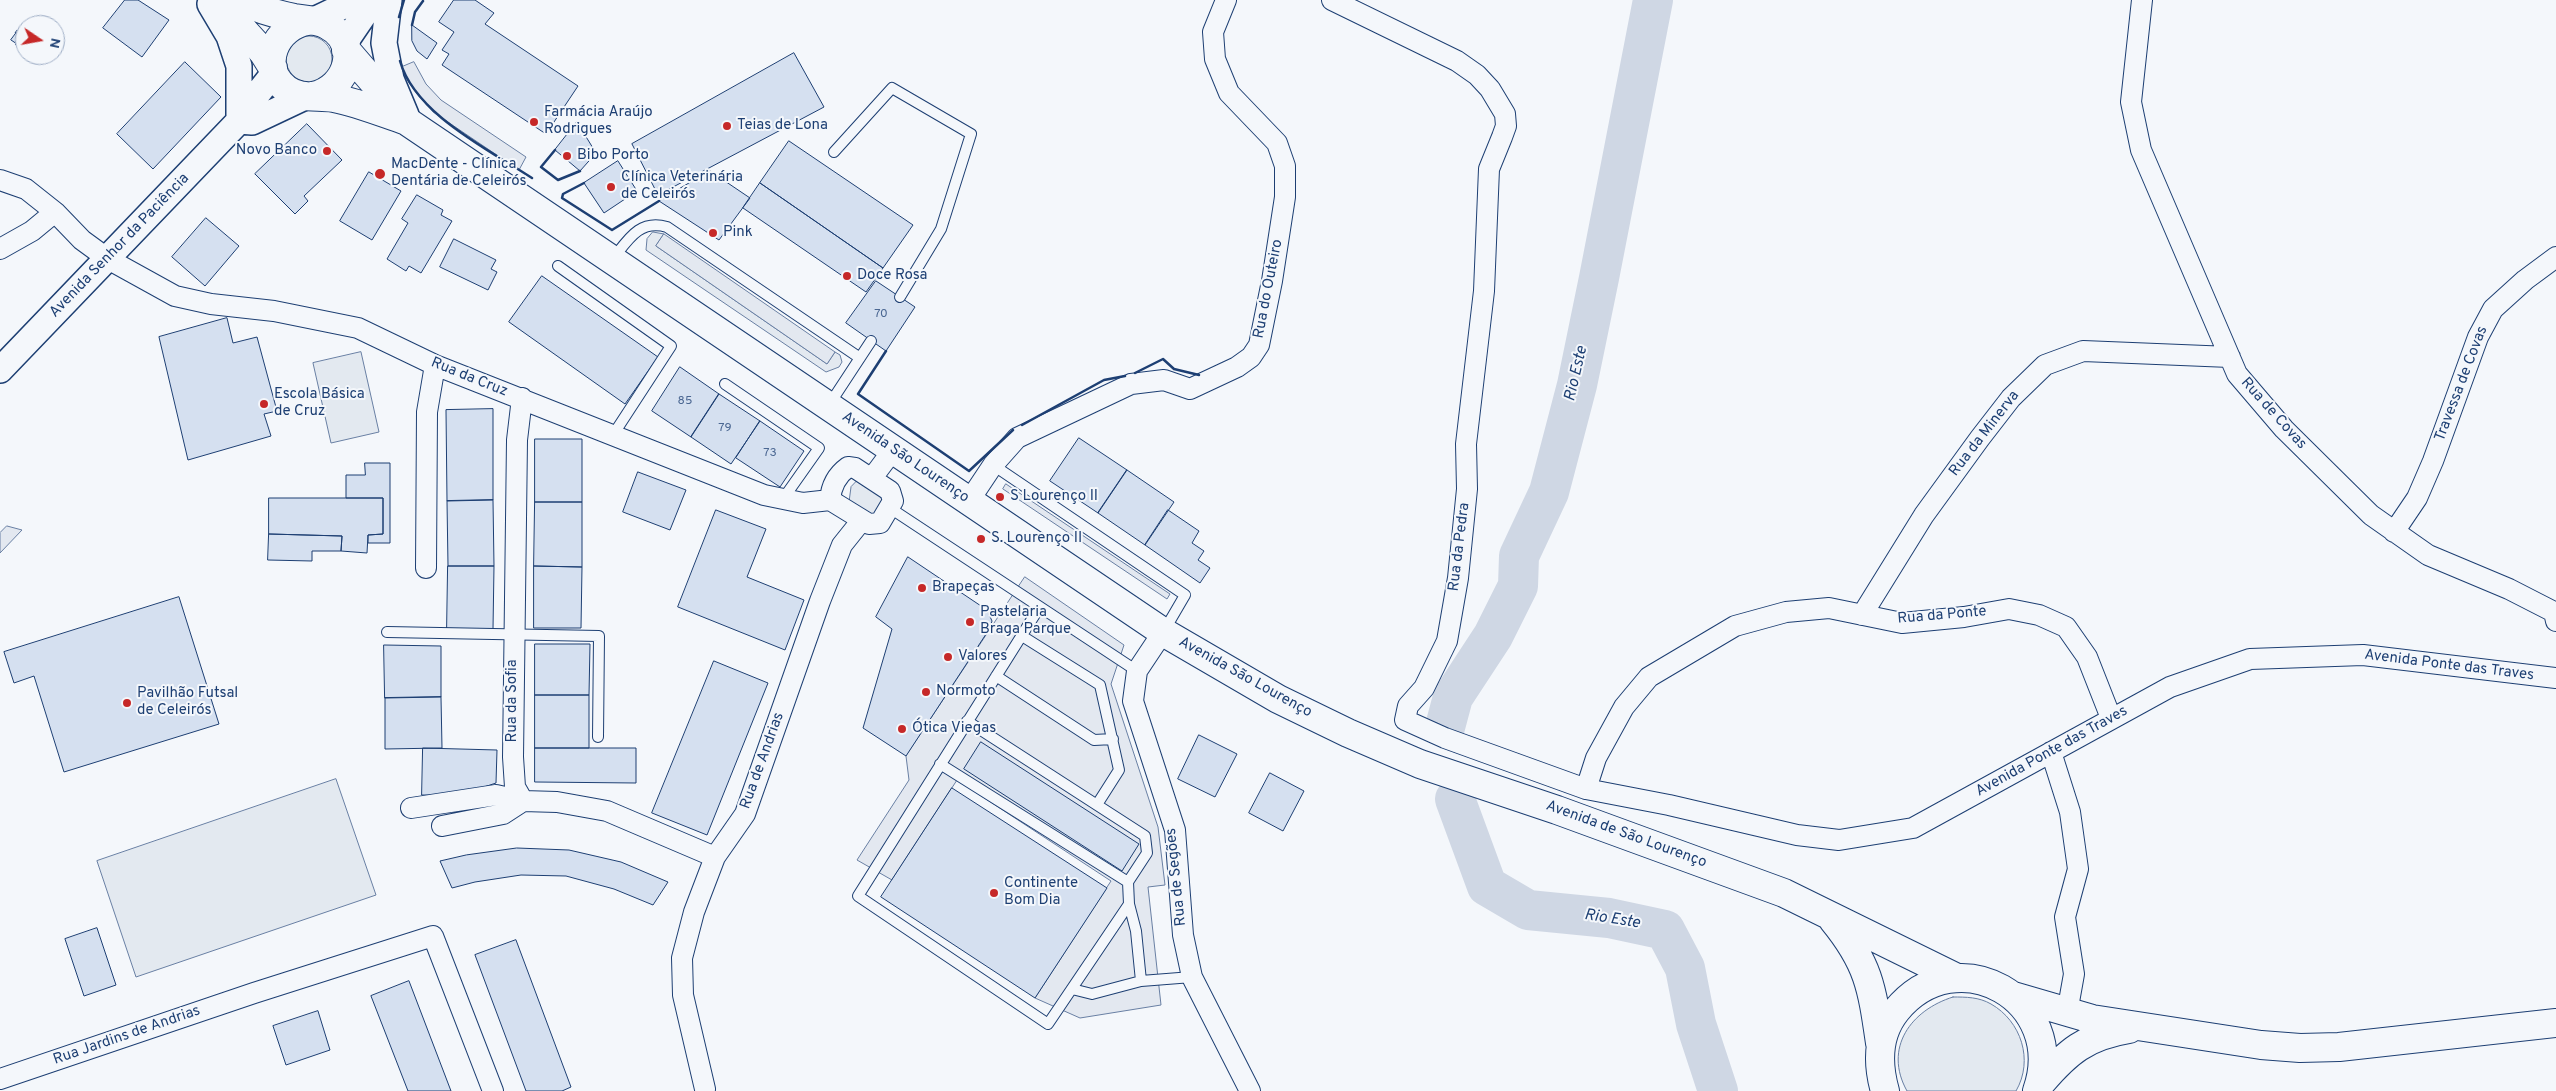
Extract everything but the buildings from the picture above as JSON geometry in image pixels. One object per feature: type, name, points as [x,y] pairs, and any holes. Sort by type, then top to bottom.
[{"type":"main road","points":[[216,0],[263,52],[286,89],[310,96],[333,98],[356,104],[408,122]]},
{"type":"main road","points":[[240,0],[255,8],[328,26],[337,33],[345,47],[408,122]]},
{"type":"main road","points":[[274,71],[273,48],[278,38],[286,29],[296,24],[310,21]]},
{"type":"main road","points":[[310,96],[329,92],[337,84],[347,64],[345,47]]},
{"type":"main road","name":"Avenida São Lourenço","points":[[408,122],[1163,632],[1278,699],[1420,764]]},
{"type":"main road","name":"Avenida de São Lourenço","points":[[1420,764],[1557,810],[1784,893],[1957,978]]},
{"type":"main road","name":"Avenida de São Lourenço","points":[[1829,915],[1848,940],[1871,985],[1880,1044],[1879,1070],[1885,1091]]},
{"type":"main road","name":"Avenida de São Lourenço","points":[[1880,1044],[1890,1019],[1906,999],[1922,988],[1939,981],[1957,978],[1976,979],[1994,984],[2013,996],[2024,1006],[2034,1021],[2042,1039],[2044,1058],[2043,1076],[2039,1088]]},
{"type":"main road","name":"Avenida de São Lourenço","points":[[2013,996],[2067,1013],[2140,1027],[2261,1045],[2300,1048],[2339,1047],[2556,1023]]},
{"type":"main road","name":"Avenida de São Lourenço","points":[[2039,1088],[2063,1058],[2077,1046],[2114,1031],[2140,1027]]},
{"type":"street","points":[[207,0],[234,46],[240,83],[239,122],[252,122],[310,96]]},
{"type":"street","points":[[310,21],[356,0]]},
{"type":"street","points":[[345,47],[374,0]]},
{"type":"street","points":[[389,0],[384,43],[391,79],[408,122]]},
{"type":"street","name":"Rua do Outeiro","points":[[970,501],[993,464],[1017,438],[1117,388],[1151,380],[1164,380],[1190,389],[1237,367],[1251,357],[1259,345],[1272,281],[1285,197],[1285,166],[1277,143],[1229,93],[1215,59],[1213,32],[1226,0]]},
{"type":"street","name":"Rua da Pedra","points":[[1332,0],[1457,61],[1477,75],[1490,89],[1505,114],[1506,126],[1489,169],[1484,291],[1466,444],[1467,489],[1458,578],[1447,641],[1424,688],[1408,706],[1406,720],[1445,738],[1586,789]]},
{"type":"street","name":"Rua de Covas","points":[[2142,0],[2131,102],[2141,150],[2237,374],[2284,430],[2371,515],[2428,555],[2509,589],[2554,612],[2556,622]]},
{"type":"street","name":"Avenida Senhor da Paciência","points":[[0,370],[239,122],[274,71]]},
{"type":"street","name":"Rua da Cruz","points":[[0,180],[26,189],[54,212],[82,240],[108,259],[175,296],[211,304],[274,311],[358,328],[435,365],[670,456],[764,495],[803,503],[830,500]]},
{"type":"street","points":[[0,249],[32,231],[54,212]]},
{"type":"street","name":"Travessa de Covas","points":[[2394,532],[2417,498],[2433,461],[2478,337],[2493,308],[2525,280],[2556,258]]},
{"type":"street","name":"Rua da Minerva","points":[[1862,615],[1924,514],[1968,453],[2010,398],[2044,365],[2083,351],[2230,357]]},
{"type":"street","points":[[426,568],[427,412],[435,365]]},
{"type":"street","name":"Rua da Sofia","points":[[522,398],[517,440],[513,635],[514,777],[515,786],[523,801]]},
{"type":"street","points":[[872,478],[893,450]]},
{"type":"street","points":[[848,467],[856,468],[872,478],[890,491],[893,501],[880,523],[869,524],[830,500],[833,485],[841,472],[848,467]]},
{"type":"street","name":"Rua de Andrias","points":[[705,1090],[683,995],[682,958],[694,912],[714,857],[745,814],[820,600],[842,545],[862,520]]},
{"type":"street","name":"Rua da Ponte","points":[[1586,789],[1596,758],[1624,708],[1649,677],[1734,626],[1786,612],[1829,608],[1902,622],[1964,617],[2009,609],[2039,615],[2066,627],[2087,657],[2111,718]]},
{"type":"street","name":"Rua de Segões","points":[[1163,632],[1137,670],[1133,701],[1175,830],[1183,935],[1192,977],[1250,1091]]},
{"type":"street","name":"Avenida Ponte das Traves","points":[[1586,789],[1669,805],[1797,835],[1839,840],[1913,828],[2170,687],[2250,659],[2363,655],[2556,678]]},
{"type":"street","points":[[2051,752],[2070,812],[2078,869],[2064,917],[2074,974],[2067,1013]]},
{"type":"street","points":[[1557,810],[1586,789]]},
{"type":"street","points":[[411,808],[496,795],[523,801],[557,802],[607,811],[714,857]]},
{"type":"street","points":[[442,826],[503,814],[523,801]]},
{"type":"street","name":"Rua Jardins de Andrias","points":[[0,1079],[254,993],[433,936],[493,1091]]},
{"type":"lane","points":[[834,152],[892,88],[971,134],[941,229],[900,297]]},
{"type":"lane","points":[[612,260],[629,239],[644,227],[655,223],[667,226],[860,358]]},
{"type":"lane","points":[[558,266],[671,346],[613,435]]},
{"type":"lane","points":[[828,406],[871,341]]},
{"type":"lane","points":[[725,384],[820,448],[783,499]]},
{"type":"lane","points":[[993,464],[1185,595],[1163,632]]},
{"type":"lane","points":[[890,508],[1039,608],[1137,670]]},
{"type":"lane","points":[[1039,608],[858,896],[1048,1024],[1129,904]]},
{"type":"lane","points":[[387,632],[599,636],[598,737]]},
{"type":"lane","points":[[1022,636],[1100,685],[1119,770],[1098,804]]},
{"type":"lane","points":[[996,676],[1094,740],[1113,739]]},
{"type":"lane","points":[[967,721],[1145,836],[1147,853],[1128,882],[1129,904],[1136,931],[1141,981]]},
{"type":"lane","points":[[940,764],[1128,882]]},
{"type":"lane","points":[[1072,989],[1092,994],[1141,981],[1192,977]]},
{"type":"shaded area","points":[[305,36],[313,36],[322,40],[328,46],[332,59],[328,72],[322,78],[313,82],[305,82],[296,78],[290,72],[286,63],[286,55],[290,46],[296,40]]},
{"type":"shaded area","points":[[414,62],[426,84],[441,100],[526,157],[519,170],[433,112],[403,74],[402,67]]},
{"type":"shaded area","points":[[653,232],[664,234],[656,246],[827,364],[835,352],[840,355],[842,362],[839,367],[826,372],[646,250],[647,239]]},
{"type":"shaded area","points":[[664,234],[835,352],[827,364],[656,246]]},
{"type":"shaded area","points":[[361,352],[379,432],[331,443],[313,363]]},
{"type":"shaded area","points":[[857,481],[877,491],[884,499],[876,517],[849,502],[851,487]]},
{"type":"shaded area","points":[[1006,484],[1170,594],[1167,599],[1003,489]]},
{"type":"shaded area","points":[[7,526],[22,530],[0,553],[0,533]]},
{"type":"shaded area","points":[[1025,577],[1124,645],[1111,684],[1158,827],[1165,885],[1148,887],[1161,1005],[1080,1018],[1035,998],[1111,881],[957,780],[892,880],[857,860],[909,780],[906,756]]},
{"type":"shaded area","points":[[336,779],[376,895],[136,977],[97,861]]},
{"type":"shaded area","points":[[1953,997],[1982,1000],[2001,1011],[2010,1020],[2017,1031],[2024,1054],[2024,1067],[2016,1091],[1907,1091],[1900,1075],[1898,1060],[1900,1046],[1905,1033],[1925,1011]]},
{"type":"waterway","name":"Rio Este","points":[[1445,727],[1453,697],[1493,636],[1518,586],[1519,556],[1549,492],[1577,385],[1653,0]]},
{"type":"waterway","name":"Rio Este","points":[[1455,799],[1487,886],[1528,910],[1609,918],[1665,930],[1685,968],[1696,1024],[1718,1091]]},
{"type":"wall","points":[[399,17],[404,0]]},
{"type":"wall","points":[[412,25],[415,12],[423,1]]},
{"type":"wall","points":[[400,61],[408,80],[421,98],[437,114],[475,142],[532,178]]},
{"type":"wall","points":[[555,150],[541,167],[558,180],[580,171]]},
{"type":"wall","points":[[584,183],[563,194],[562,198],[612,230],[659,201]]},
{"type":"wall","points":[[886,351],[858,394],[969,471],[1013,430]]},
{"type":"wall","points":[[1135,373],[1163,359],[1174,369],[1199,375]]},
{"type":"wall","points":[[1022,425],[1104,380],[1125,376]]},
{"type":"place","name":"Farmácia Araújo Rodrigues","points":[[534,122]]},
{"type":"place","name":"Teias de Lona","points":[[727,126]]},
{"type":"place","name":"Novo Banco","points":[[327,151]]},
{"type":"place","name":"Bibo Porto","points":[[567,156]]},
{"type":"place","name":"MacDente - Clínica Dentária de Celeirós","points":[[380,174]]},
{"type":"place","name":"Clínica Veterinária de Celeirós","points":[[611,187]]},
{"type":"place","name":"Pink","points":[[713,233]]},
{"type":"place","name":"Doce Rosa","points":[[847,276]]},
{"type":"place","name":"Escola Básica de Cruz","points":[[264,404]]},
{"type":"place","name":"S Lourenço II","points":[[1000,497]]},
{"type":"place","name":"S. Lourenço II","points":[[981,539]]},
{"type":"place","name":"Brapeças","points":[[922,588]]},
{"type":"place","name":"Pastelaria Braga Parque","points":[[970,622]]},
{"type":"place","name":"Valores","points":[[948,657]]},
{"type":"place","name":"Normoto","points":[[926,692]]},
{"type":"place","name":"Pavilhão Futsal de Celeirós","points":[[127,703]]},
{"type":"place","name":"Ótica Viegas","points":[[902,729]]},
{"type":"place","name":"Continente Bom Dia","points":[[994,893]]}]
